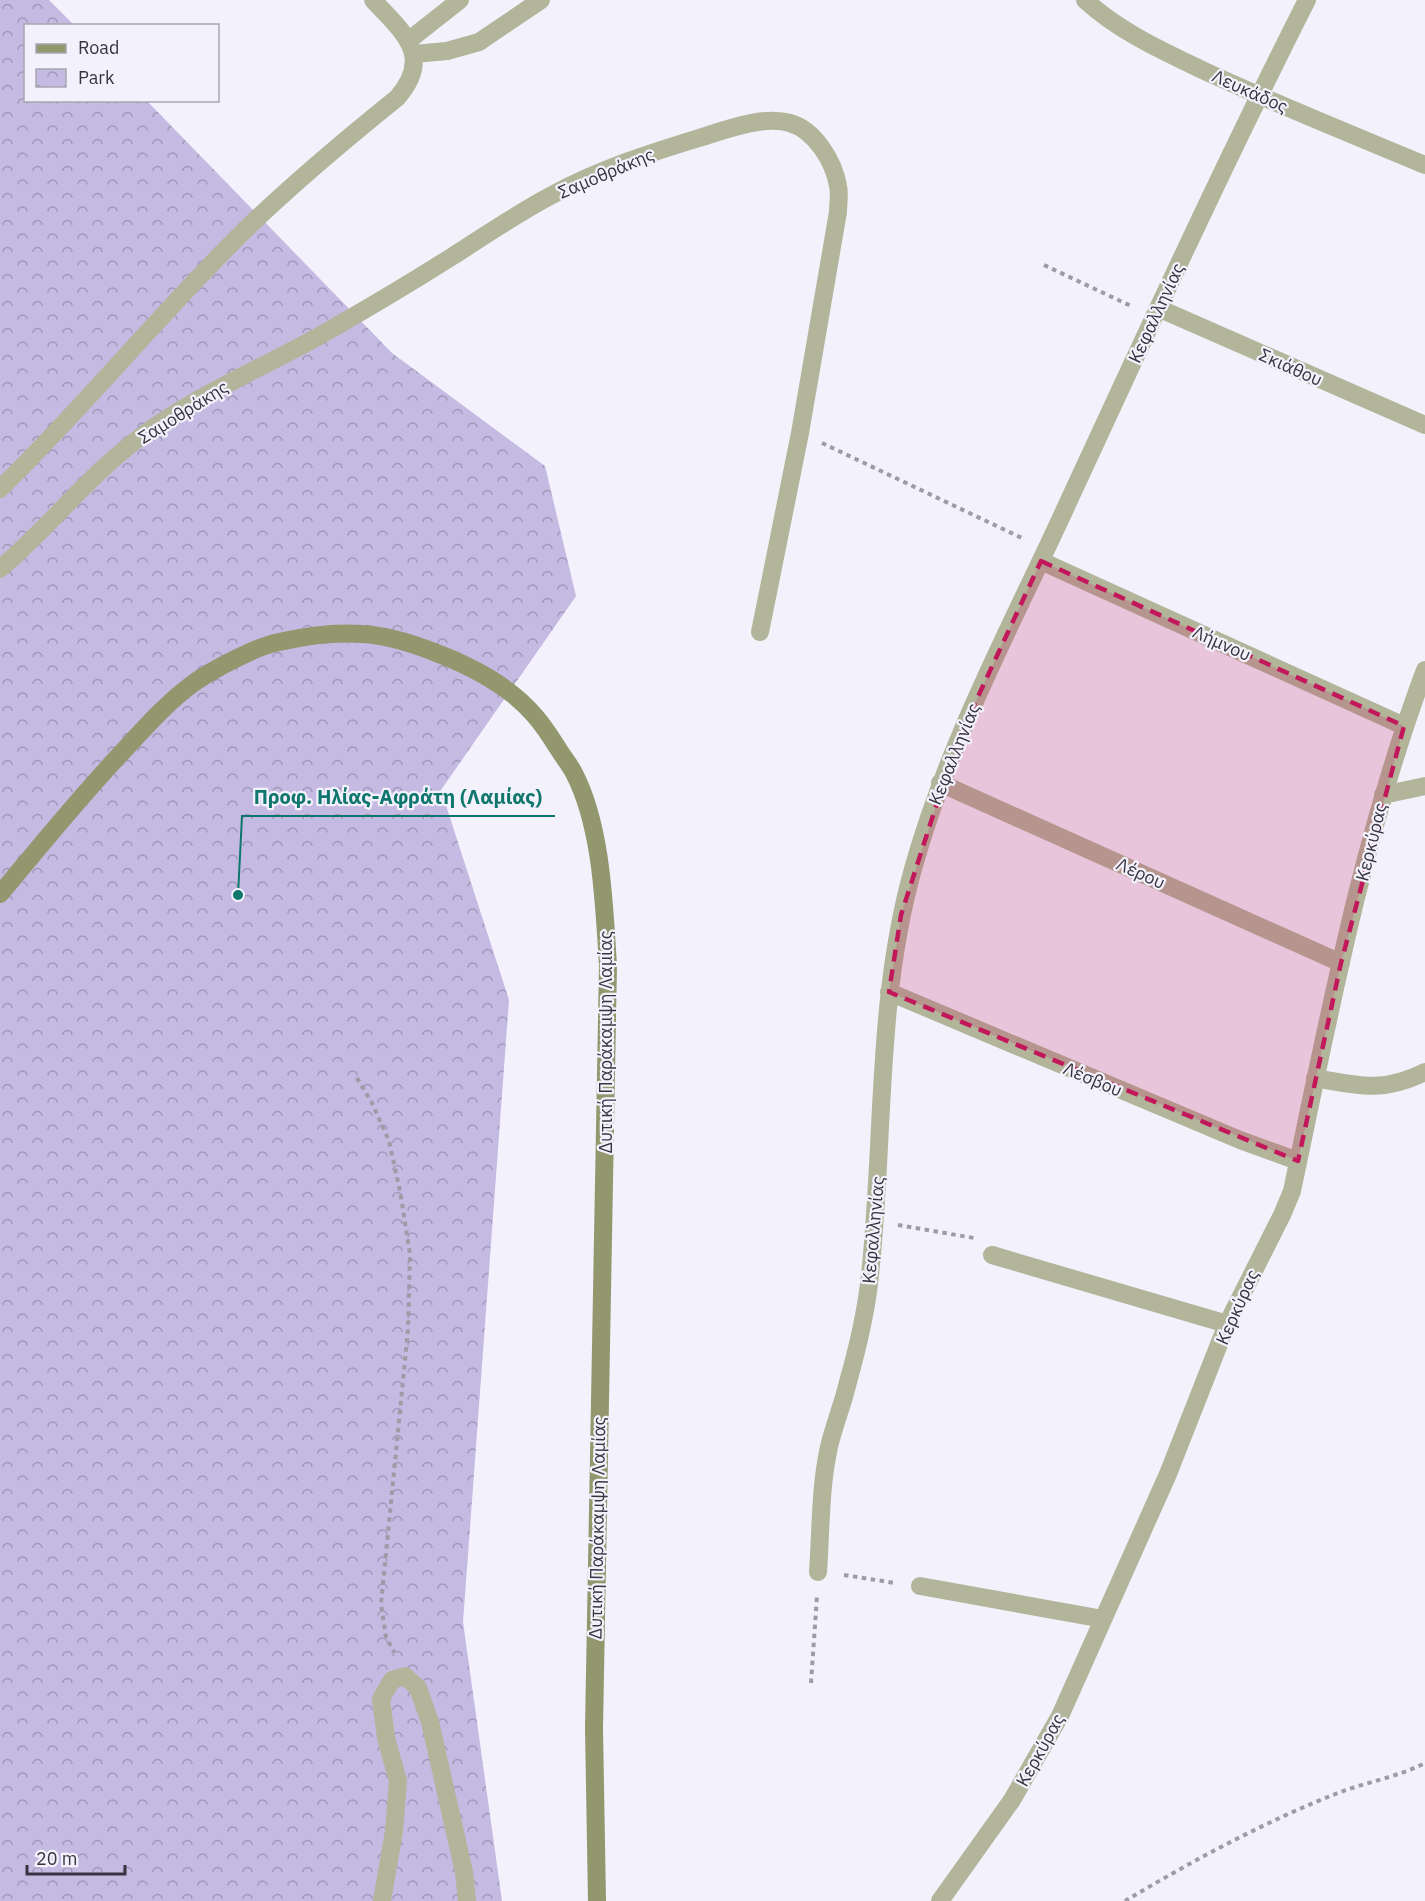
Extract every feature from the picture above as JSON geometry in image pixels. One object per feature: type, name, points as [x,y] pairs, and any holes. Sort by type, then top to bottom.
[{"type":"main road","name":"Δυτική Παράκαμψη Λαμίας","points":[[0,894],[94,782],[172,702],[196,682],[245,655],[277,642],[322,635],[363,634],[406,643],[451,658],[488,677],[520,701],[535,716],[574,773],[584,798],[593,834],[603,890],[608,965],[594,1728],[597,1901]]},
{"type":"street","points":[[0,489],[60,429],[141,338],[248,227],[317,163],[397,98],[411,76],[411,48],[400,29],[373,0]]},
{"type":"street","points":[[411,48],[460,0]]},
{"type":"street","points":[[411,48],[447,51],[479,42],[541,0]]},
{"type":"street","name":"Λευκάδος","points":[[1085,0],[1127,32],[1258,96],[1425,165]]},
{"type":"street","name":"Κεφαλληνίας","points":[[818,1572],[824,1475],[865,1314],[874,1221],[889,992],[900,915],[913,867],[940,783],[983,681],[1258,96],[1307,0]]},
{"type":"street","name":"Σαμοθράκης","points":[[0,569],[93,478],[134,442],[215,390],[331,330],[554,194],[596,174],[668,147],[726,129],[771,121],[790,123],[805,130],[818,143],[832,167],[838,187],[838,212],[800,433],[760,632]]},
{"type":"street","name":"Σκιάθου","points":[[1156,312],[1425,425]]},
{"type":"street","name":"Λήμνου","points":[[1044,555],[1404,726]]},
{"type":"street","name":"Κερκύρας","points":[[940,1901],[1012,1800],[1055,1725],[1168,1474],[1227,1324],[1292,1191],[1341,963],[1383,795],[1404,726],[1425,670]]},
{"type":"street","name":"Λέρου","points":[[940,783],[1341,963]]},
{"type":"street","points":[[1383,795],[1425,786]]},
{"type":"street","name":"Λέσβου","points":[[889,992],[1240,1140],[1298,1161]]},
{"type":"street","points":[[1315,1078],[1350,1084],[1382,1086],[1398,1083],[1425,1072]]},
{"type":"street","points":[[992,1255],[1227,1324]]},
{"type":"street","points":[[920,1586],[1103,1619]]},
{"type":"street","points":[[382,1901],[394,1831],[398,1781],[386,1738],[381,1699],[392,1680],[405,1676],[418,1688],[430,1722],[464,1872],[467,1901]]},
{"type":"path","points":[[1044,265],[1156,312]]},
{"type":"path","points":[[800,433],[1044,555]]},
{"type":"path","points":[[357,1078],[372,1102],[389,1141],[410,1254],[408,1330],[381,1604],[386,1637],[405,1676]]},
{"type":"path","points":[[874,1221],[993,1241],[992,1255]]},
{"type":"path","points":[[811,1683],[818,1572],[920,1586]]},
{"type":"path","points":[[1125,1901],[1183,1867],[1296,1812],[1338,1793],[1425,1763]]},
{"type":"highlighted area","points":[[1041,561],[1404,726],[1341,963],[1298,1161],[889,992],[901,915],[956,744]]},
{"type":"green space","points":[[0,0],[49,0],[73,24],[24,24],[24,102],[148,102],[392,353],[545,466],[576,596],[441,790],[509,1000],[463,1622],[502,1901],[0,1901]]},
{"type":"place","name":"Προφ. Ηλίας-Αφράτη (Λαμίας)","points":[[238,895]]}]
